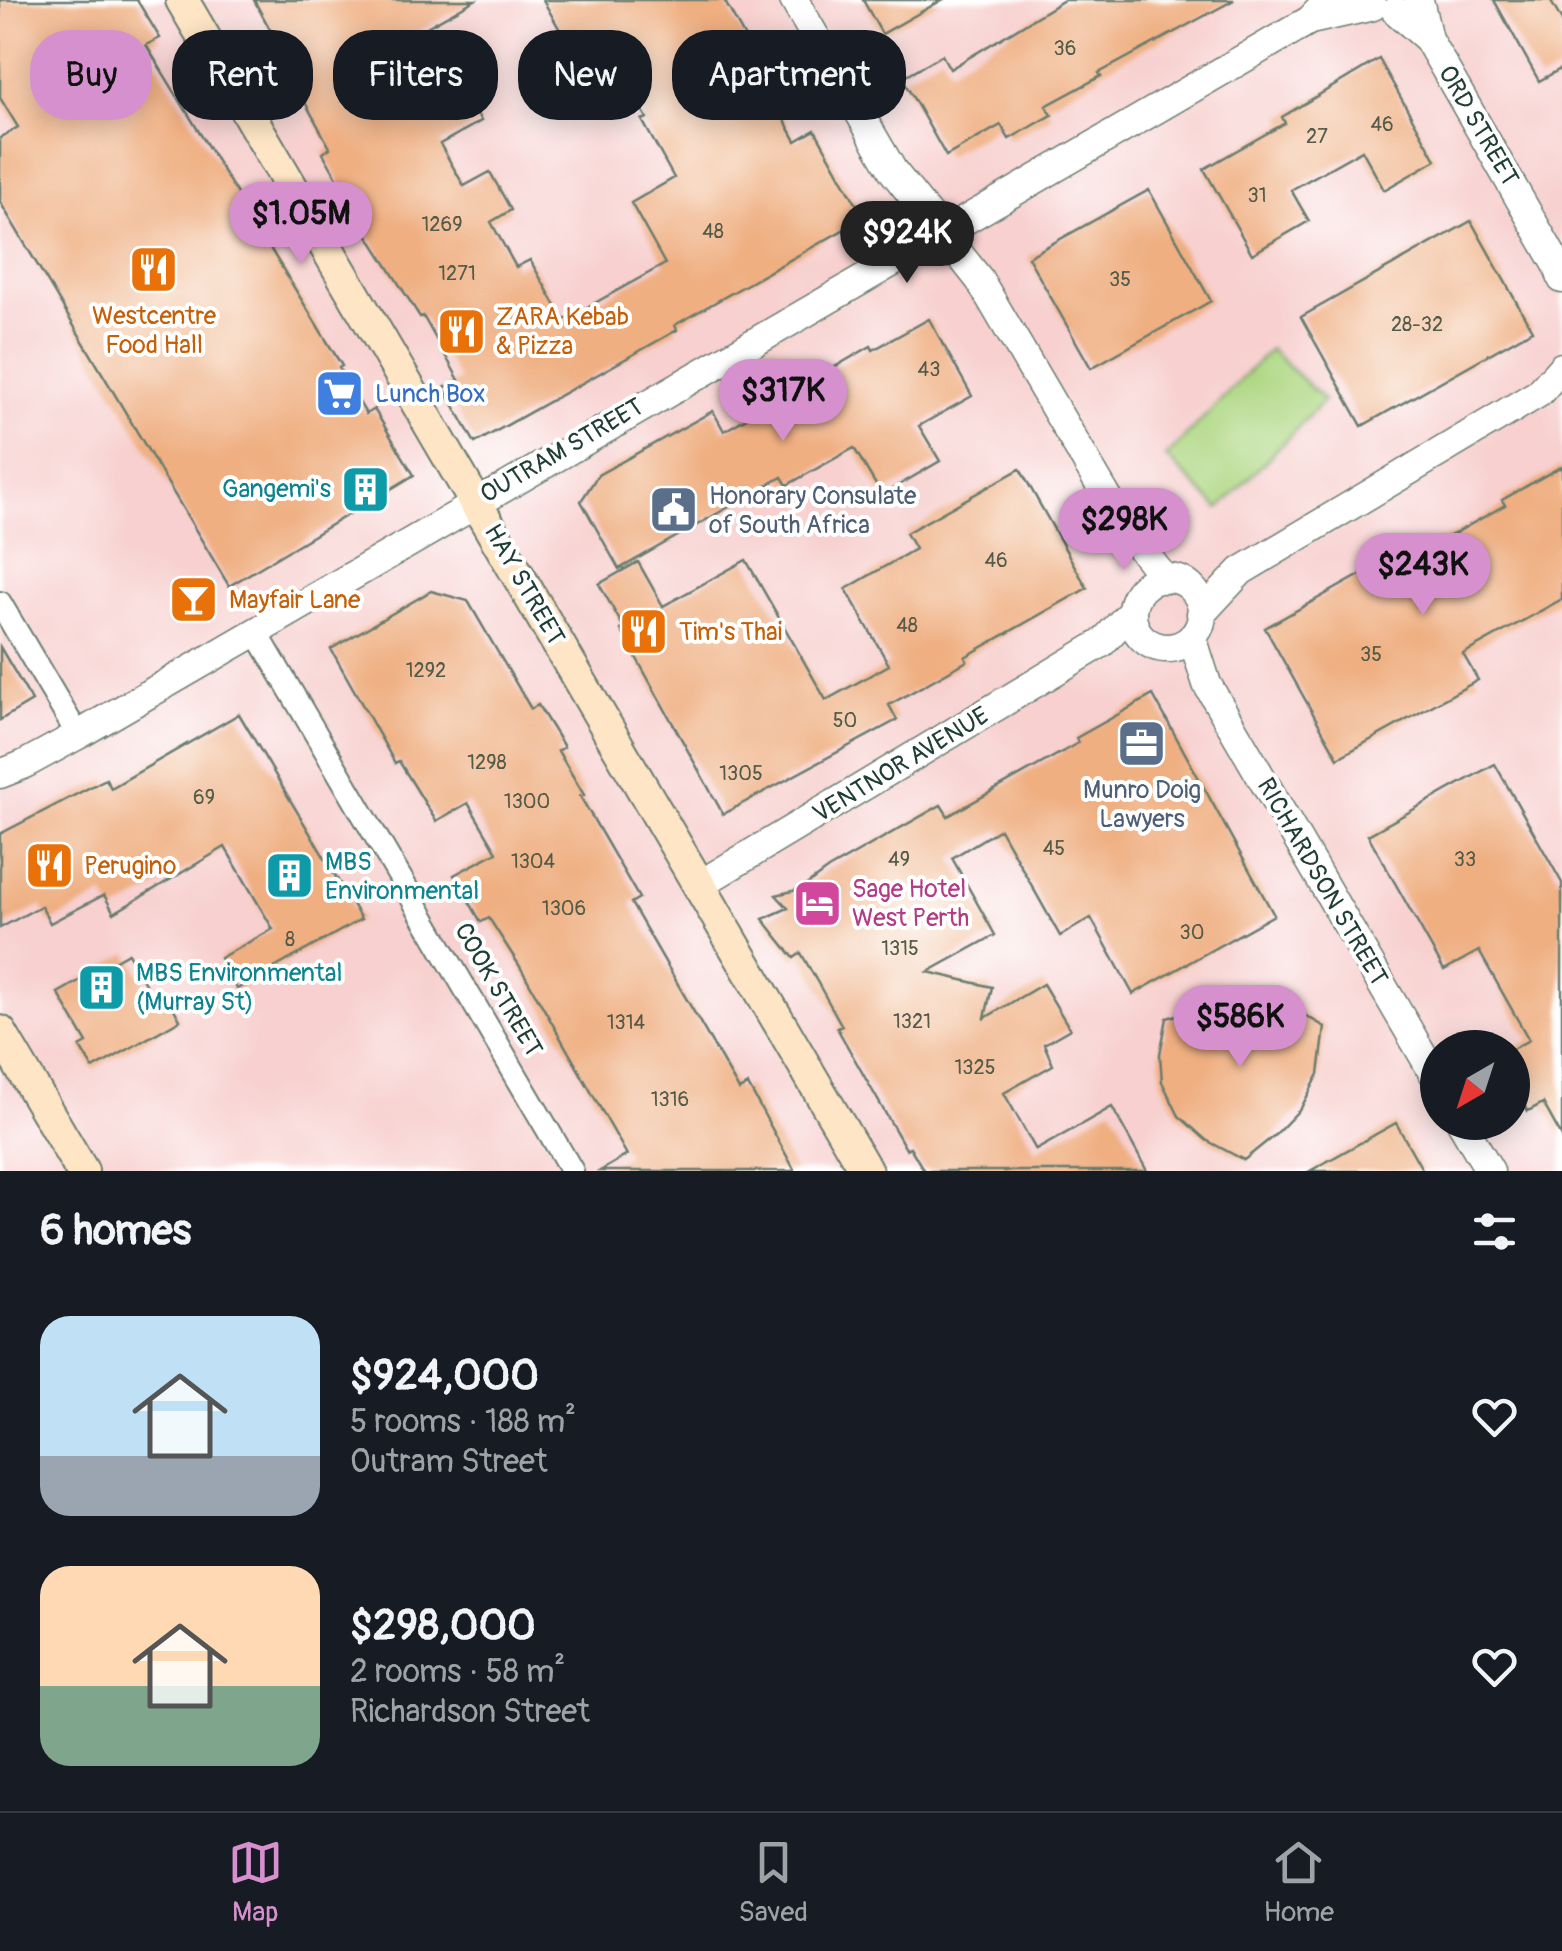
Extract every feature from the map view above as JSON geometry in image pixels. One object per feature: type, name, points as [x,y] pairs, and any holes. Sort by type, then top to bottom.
[{"type":"main road","name":"HAY STREET","points":[[182,0],[866,1171]]},
{"type":"main road","points":[[0,1032],[82,1171]]},
{"type":"street","points":[[794,0],[894,171],[979,279],[1127,531],[1172,580],[1196,594],[1196,626]]},
{"type":"street","name":"OUTRAM STREET","points":[[0,788],[12,770],[1320,10],[1394,3]]},
{"type":"street","name":"ORD STREET","points":[[1394,3],[1428,39],[1560,272]]},
{"type":"street","points":[[1127,531],[1136,630],[1153,645],[1176,647],[1241,571],[1551,390],[1562,367]]},
{"type":"street","points":[[1134,605],[1147,584],[1241,571]]},
{"type":"street","points":[[0,603],[78,735]]},
{"type":"street","name":"VENTNOR AVENUE","points":[[699,885],[1102,644],[1134,605]]},
{"type":"street","name":"RICHARDSON STREET","points":[[1196,626],[1207,684],[1420,1050]]},
{"type":"street","name":"COOK STREET","points":[[255,630],[572,1171]]},
{"type":"street","name":"VENTNOR AVENUE","points":[[1102,644],[1153,645]]},
{"type":"street","name":"RICHARDSON STREET","points":[[1153,645],[1207,684]]},
{"type":"street","points":[[1472,1140],[1490,1171]]},
{"type":"shaded area","points":[[0,0],[1562,0],[1562,1171],[0,1171]]},
{"type":"green space","points":[[1270,349],[1324,400],[1219,509],[1166,457]]},
{"type":"building","points":[[0,0],[137,0],[160,38],[152,42],[152,30],[30,30],[30,120],[152,120],[152,55],[172,88],[172,120],[192,120],[342,366],[339,368],[366,414],[374,409],[414,475],[229,586],[0,202],[0,138],[18,127],[0,98]]},
{"type":"building","points":[[254,0],[475,0],[421,30],[333,30],[333,120],[480,120],[440,144],[464,186],[490,172],[511,210],[491,222],[516,267],[530,260],[564,320],[665,264],[631,203],[674,178],[642,120],[652,120],[652,30],[560,30],[543,0],[724,0],[741,30],[672,30],[672,120],[785,120],[796,141],[815,130],[864,218],[675,325],[677,330],[475,443],[444,388],[459,380],[423,316],[420,317],[345,199],[348,197],[323,153],[330,148],[313,117],[313,30],[270,30]]},
{"type":"building","points":[[863,0],[942,0],[889,30],[880,30]]},
{"type":"building","points":[[1064,0],[1234,0],[1099,73],[1101,76],[1046,106],[1052,115],[1009,139],[1001,125],[946,156],[906,85],[906,76],[942,55],[950,69]]},
{"type":"building","points":[[1494,0],[1550,0],[1562,21],[1562,68],[1539,81]]},
{"type":"building","points":[[1379,59],[1436,160],[1384,190],[1362,150],[1291,190],[1309,221],[1252,254],[1204,169],[1285,123],[1282,117]]},
{"type":"building","points":[[1149,190],[1211,301],[1091,368],[1028,257]]},
{"type":"building","points":[[1471,221],[1532,330],[1362,426],[1301,317]]},
{"type":"building","points":[[929,319],[972,396],[919,426],[940,461],[882,495],[854,448],[787,485],[782,477],[619,569],[581,501],[598,475],[713,411],[724,431],[871,346],[873,350]]},
{"type":"building","points":[[1562,466],[1562,599],[1463,654],[1478,680],[1338,758],[1265,628],[1405,550],[1409,559],[1505,505],[1502,500]]},
{"type":"building","points":[[1020,469],[1087,588],[889,705],[897,720],[723,814],[599,584],[638,562],[663,606],[746,560],[826,700],[889,665],[846,589],[915,549],[906,533]]},
{"type":"building","points":[[431,591],[468,601],[531,709],[538,705],[564,747],[558,751],[584,795],[580,796],[639,898],[631,903],[739,1090],[748,1085],[795,1171],[600,1171],[627,1155],[519,965],[489,918],[481,922],[454,875],[497,852],[468,803],[436,821],[399,761],[395,763],[331,649]]},
{"type":"building","points":[[0,647],[32,701],[0,720]]},
{"type":"building","points":[[1153,695],[1274,915],[1133,994],[1091,918],[1060,936],[1000,829],[952,858],[995,935],[928,972],[992,987],[985,1018],[1043,984],[1070,1029],[1044,1044],[1053,1065],[1004,1093],[1036,1150],[1112,1107],[1147,1171],[924,1171],[910,1147],[906,1149],[837,1028],[842,1026],[801,953],[794,958],[763,919],[788,908],[776,895],[801,889],[828,869],[941,805],[948,816],[1078,743],[1076,738]]},
{"type":"building","points":[[239,714],[361,919],[237,989],[220,958],[273,929],[225,847],[114,913],[104,895],[50,923],[41,906],[0,928],[0,834],[106,779],[111,788]]},
{"type":"building","points":[[1495,764],[1562,883],[1562,1137],[1543,1103],[1530,1110],[1530,1030],[1523,1030],[1479,951],[1444,970],[1368,835]]},
{"type":"building","points":[[128,953],[156,1004],[168,998],[180,1020],[93,1069],[80,1047],[87,1043],[58,993]]},
{"type":"building","points":[[1244,999],[1290,1007],[1325,1027],[1319,1074],[1301,1108],[1244,1160],[1206,1140],[1179,1116],[1162,1082],[1160,1054],[1167,1018]]},
{"type":"building","points":[[1396,1123],[1423,1171],[1310,1171]]},
{"type":"place","name":"Westcentre Food Hall","points":[[154,270]]},
{"type":"place","name":"ZARA Kebab & Pizza","points":[[461,331]]},
{"type":"place","name":"Lunch Box","points":[[340,394]]},
{"type":"place","name":"Gangemi's","points":[[366,489]]},
{"type":"place","name":"Honorary Consulate of South Africa","points":[[674,510]]},
{"type":"place","name":"Mayfair Lane","points":[[194,600]]},
{"type":"place","name":"Tim's Thai","points":[[644,632]]},
{"type":"place","name":"Munro Doig Lawyers","points":[[1142,744]]},
{"type":"place","name":"Perugino","points":[[49,866]]},
{"type":"place","name":"MBS Environmental","points":[[290,876]]},
{"type":"place","name":"Sage Hotel West Perth","points":[[817,903]]},
{"type":"place","name":"MBS Environmental (Murray St)","points":[[101,987]]}]
